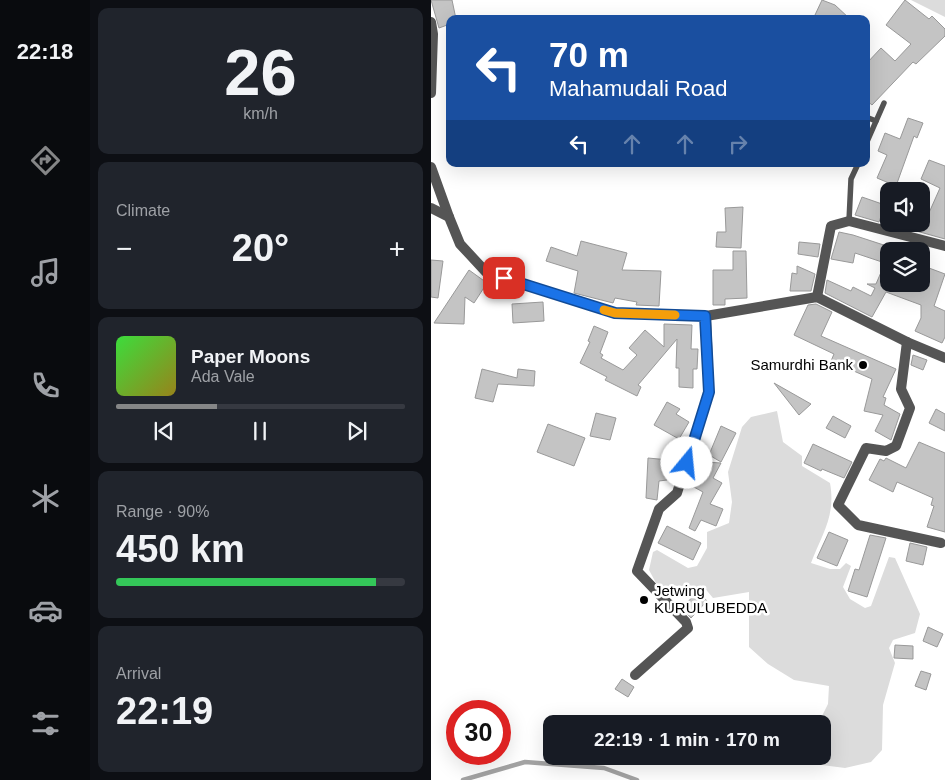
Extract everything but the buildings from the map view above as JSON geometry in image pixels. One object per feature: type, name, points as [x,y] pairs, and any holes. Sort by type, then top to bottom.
[{"type":"street","points":[[431,22],[433,34],[431,93]]},
{"type":"street","points":[[431,167],[460,244],[486,272],[615,313],[705,316],[817,297],[907,342],[945,358]]},
{"type":"street","points":[[431,208],[449,217]]},
{"type":"street","points":[[817,297],[831,226],[849,221],[945,246]]},
{"type":"street","points":[[635,675],[688,628],[686,622],[637,571],[659,509],[677,493],[709,392],[705,316]]},
{"type":"street","points":[[907,342],[901,389],[910,408],[896,446],[886,451],[866,448],[837,505],[858,525],[941,543]]},
{"type":"lane","points":[[870,135],[883,103]]},
{"type":"lane","points":[[870,119],[876,121]]},
{"type":"lane","points":[[849,221],[851,179],[857,167]]},
{"type":"shaded area","points":[[911,0],[945,0],[945,17]]},
{"type":"shaded area","points":[[777,411],[783,442],[802,456],[802,466],[830,483],[830,515],[811,563],[830,569],[840,569],[846,563],[851,566],[843,587],[850,599],[865,608],[871,606],[889,557],[895,558],[920,614],[915,633],[893,640],[889,648],[895,663],[883,705],[882,750],[871,762],[845,768],[822,765],[831,765],[831,715],[822,715],[828,704],[829,686],[794,680],[768,664],[749,647],[749,592],[713,598],[703,586],[685,596],[656,583],[649,570],[653,552],[657,550],[688,568],[697,566],[707,548],[707,532],[729,523],[732,502],[728,472],[742,427],[751,417]]},
{"type":"waterway","points":[[463,780],[525,762],[604,768],[637,780]]},
{"type":"slow traffic","points":[[604,310],[615,313],[675,315]]},
{"type":"place","name":"Samurdhi Bank","points":[[863,365]]},
{"type":"place","name":"Jetwing KURULUBEDDA","points":[[644,600]]},
{"type":"route","points":[[504,278],[615,313],[705,316],[709,392],[687,463]]}]
